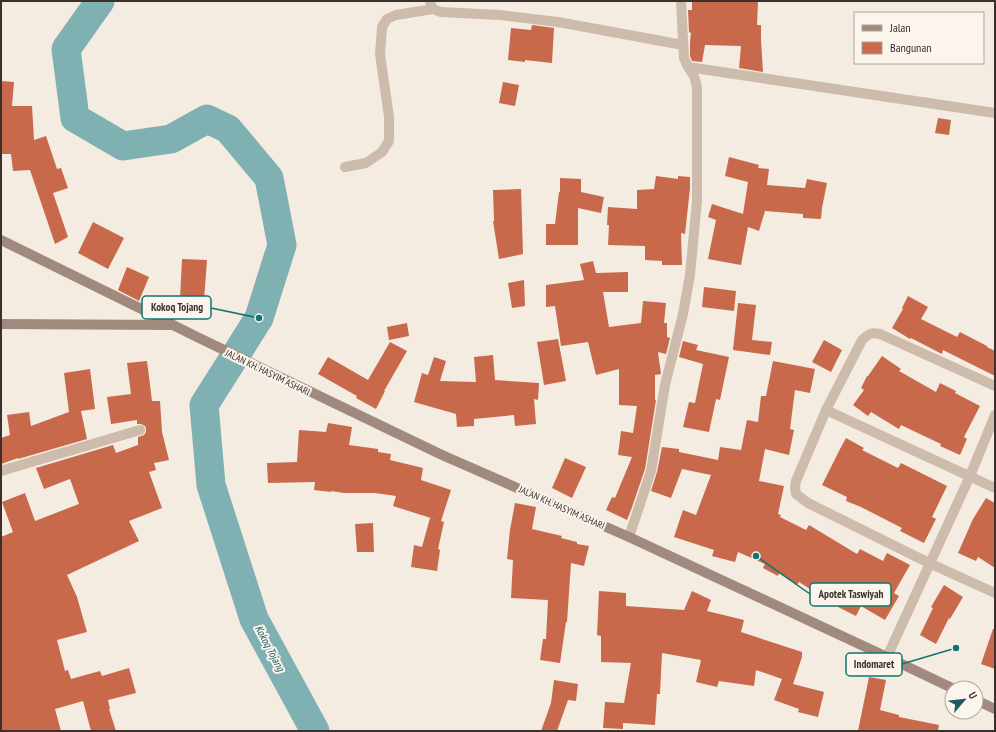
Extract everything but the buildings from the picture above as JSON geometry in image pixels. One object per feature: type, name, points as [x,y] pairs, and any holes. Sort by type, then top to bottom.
[{"type":"street","points":[[629,537],[651,470],[665,385],[683,314],[690,275],[697,200],[697,87],[694,76],[684,58],[681,1]]},
{"type":"street","points":[[345,167],[366,163],[382,152],[389,142],[389,117],[380,54],[382,27],[388,19],[396,15],[431,5],[441,12],[500,15],[558,22],[683,45]]},
{"type":"street","points":[[688,67],[995,113]]},
{"type":"street","name":"JALAN KH. HASYIM ASHARI","points":[[1,240],[260,368],[442,455],[629,537],[944,684]]},
{"type":"street","name":"JALAN KH. HASYIM ASHARI","points":[[1,324],[173,325]]},
{"type":"street","points":[[995,386],[873,332],[862,340],[826,410],[796,481],[795,487],[796,494],[808,503],[929,563],[995,593]]},
{"type":"street","points":[[826,410],[995,488]]},
{"type":"street","points":[[887,657],[970,476],[995,415]]},
{"type":"street","points":[[1,472],[140,430]]},
{"type":"street","points":[[984,704],[995,709]]},
{"type":"waterway","name":"Kokoq Tojang","points":[[100,1],[66,49],[75,118],[123,146],[171,139],[207,119],[228,129],[269,178],[282,245],[259,318],[204,405],[211,485],[254,619],[315,731]]},
{"type":"place","name":"Kokoq Tojang","points":[[259,318]]},
{"type":"place","name":"Apotek Taswiyah","points":[[756,556]]},
{"type":"place","name":"Indomaret","points":[[956,648]]}]
